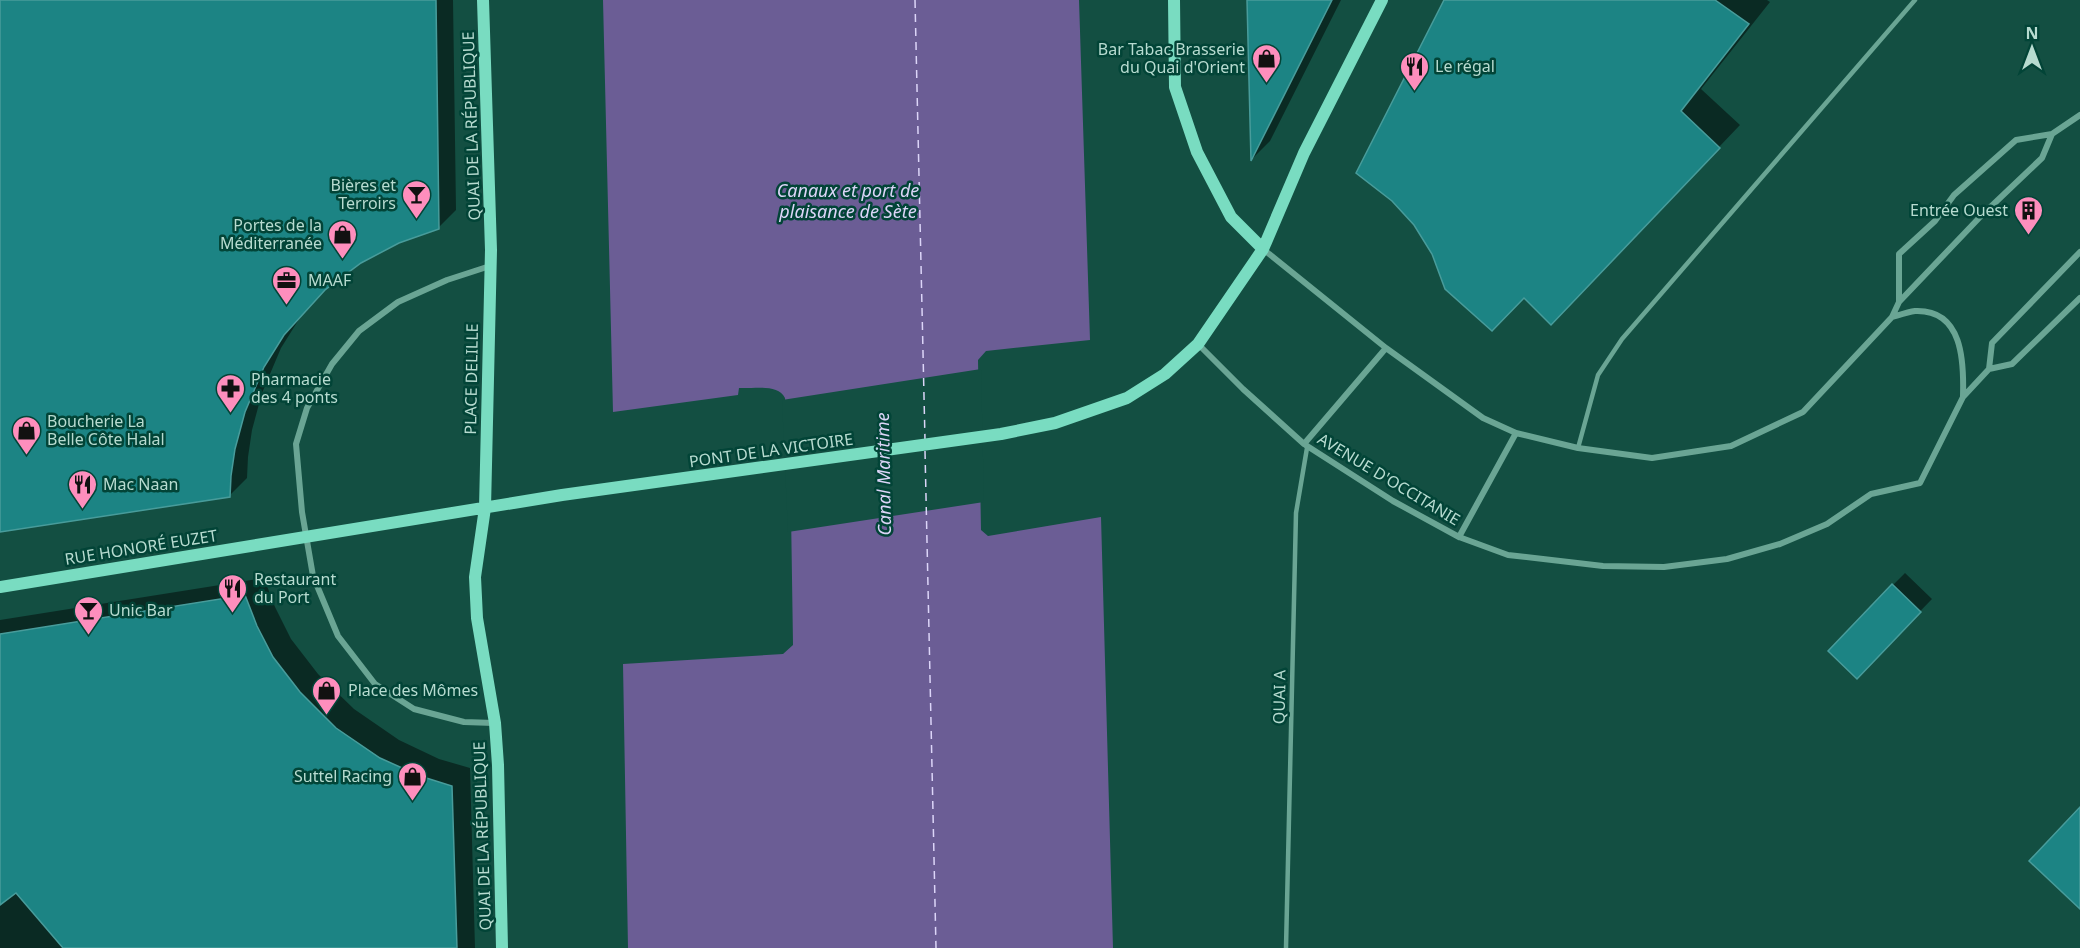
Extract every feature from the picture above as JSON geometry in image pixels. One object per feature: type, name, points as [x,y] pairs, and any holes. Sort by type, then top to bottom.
[{"type":"main road","name":"QUAI DE LA RÉPUBLIQUE","points":[[483,0],[491,250]]},
{"type":"main road","points":[[1174,0],[1175,87],[1197,152],[1231,218],[1263,249]]},
{"type":"main road","name":"PONT DE LA VICTOIRE","points":[[484,508],[562,495],[1001,434],[1055,423],[1127,398],[1165,374],[1198,344],[1263,249],[1304,153],[1382,0]]},
{"type":"main road","name":"PLACE DELILLE","points":[[491,250],[484,508],[475,577],[477,618],[495,723]]},
{"type":"main road","points":[[306,537],[484,508]]},
{"type":"main road","name":"RUE HONORÉ EUZET","points":[[0,587],[306,537]]},
{"type":"main road","name":"QUAI DE LA RÉPUBLIQUE","points":[[495,723],[502,948]]},
{"type":"street","points":[[1899,302],[1899,254],[1935,221],[1954,195],[2016,140],[2052,134],[2080,115]]},
{"type":"street","points":[[1263,249],[1386,348],[1483,418],[1516,433],[1578,448],[1652,458],[1731,446],[1803,412],[1892,317],[1899,302],[2042,158],[2052,134]]},
{"type":"street","points":[[1989,369],[1992,343],[2080,252]]},
{"type":"street","points":[[490,266],[447,280],[398,302],[359,330],[332,364],[307,408],[296,444],[306,537],[313,576],[338,636],[375,684],[414,709],[464,722],[495,723]]},
{"type":"street","name":"AVENUE D'OCCITANIE","points":[[1198,344],[1243,389],[1306,446],[1393,501],[1459,537],[1509,555],[1603,566],[1664,567],[1727,559],[1780,544],[1827,524],[1871,494],[1920,483],[1964,397],[1989,369],[2012,364],[2080,298]]},
{"type":"street","name":"AVENUE D'OCCITANIE","points":[[1892,317],[1916,311],[1939,316],[1952,329],[1962,350],[1964,397]]},
{"type":"street","points":[[1306,446],[1386,348]]},
{"type":"street","points":[[1459,537],[1516,433]]},
{"type":"lane","points":[[1578,448],[1598,375],[1622,339],[1915,0]]},
{"type":"lane","name":"QUAI A","points":[[1286,948],[1296,513],[1306,446]]},
{"type":"water","name":"Canaux et port de plaisance de Sète","points":[[603,0],[1079,0],[1090,340],[986,351],[978,360],[981,530],[988,536],[1101,517],[1113,948],[628,948],[623,664],[783,654],[793,645],[791,512],[785,398],[777,390],[739,388],[738,395],[613,412]]},
{"type":"pier","points":[[981,369],[984,502],[788,532],[782,400]]},
{"type":"building","points":[[0,0],[436,0],[439,229],[399,243],[361,263],[325,290],[284,335],[264,367],[245,412],[235,449],[230,497],[0,532]]},
{"type":"building","points":[[1247,0],[1332,0],[1251,161]]},
{"type":"building","points":[[1444,0],[1715,0],[1749,24],[1681,111],[1720,148],[1551,325],[1524,298],[1492,331],[1445,289],[1432,254],[1414,225],[1392,201],[1356,173]]},
{"type":"building","points":[[1892,584],[1921,612],[1857,679],[1828,651]]},
{"type":"building","points":[[245,595],[257,626],[273,657],[300,692],[336,728],[380,758],[420,776],[452,786],[457,948],[63,948],[16,893],[0,905],[0,634]]},
{"type":"building","points":[[2080,807],[2080,909],[2029,861]]},
{"type":"ferry route","points":[[915,0],[925,440]]},
{"type":"ferry route","points":[[925,451],[936,948]]},
{"type":"place","name":"Bar Tabac Brasserie du Quai d'Orient","points":[[1266,84]]},
{"type":"place","name":"Le régal","points":[[1414,92]]},
{"type":"place","name":"Bières et Terroirs","points":[[417,220]]},
{"type":"place","name":"Entrée Ouest","points":[[2029,236]]},
{"type":"place","name":"Portes de la Méditerranée","points":[[343,260]]},
{"type":"place","name":"MAAF","points":[[287,306]]},
{"type":"place","name":"Pharmacie des 4 ponts","points":[[230,414]]},
{"type":"place","name":"Boucherie La Belle Côte Halal","points":[[26,456]]},
{"type":"place","name":"Mac Naan","points":[[82,510]]},
{"type":"place","name":"Restaurant du Port","points":[[233,614]]},
{"type":"place","name":"Unic Bar","points":[[88,636]]},
{"type":"place","name":"Place des Mômes","points":[[327,716]]},
{"type":"place","name":"Suttel Racing","points":[[413,802]]},
{"type":"water label","name":"Canal Maritime","points":[[884,474]]}]
